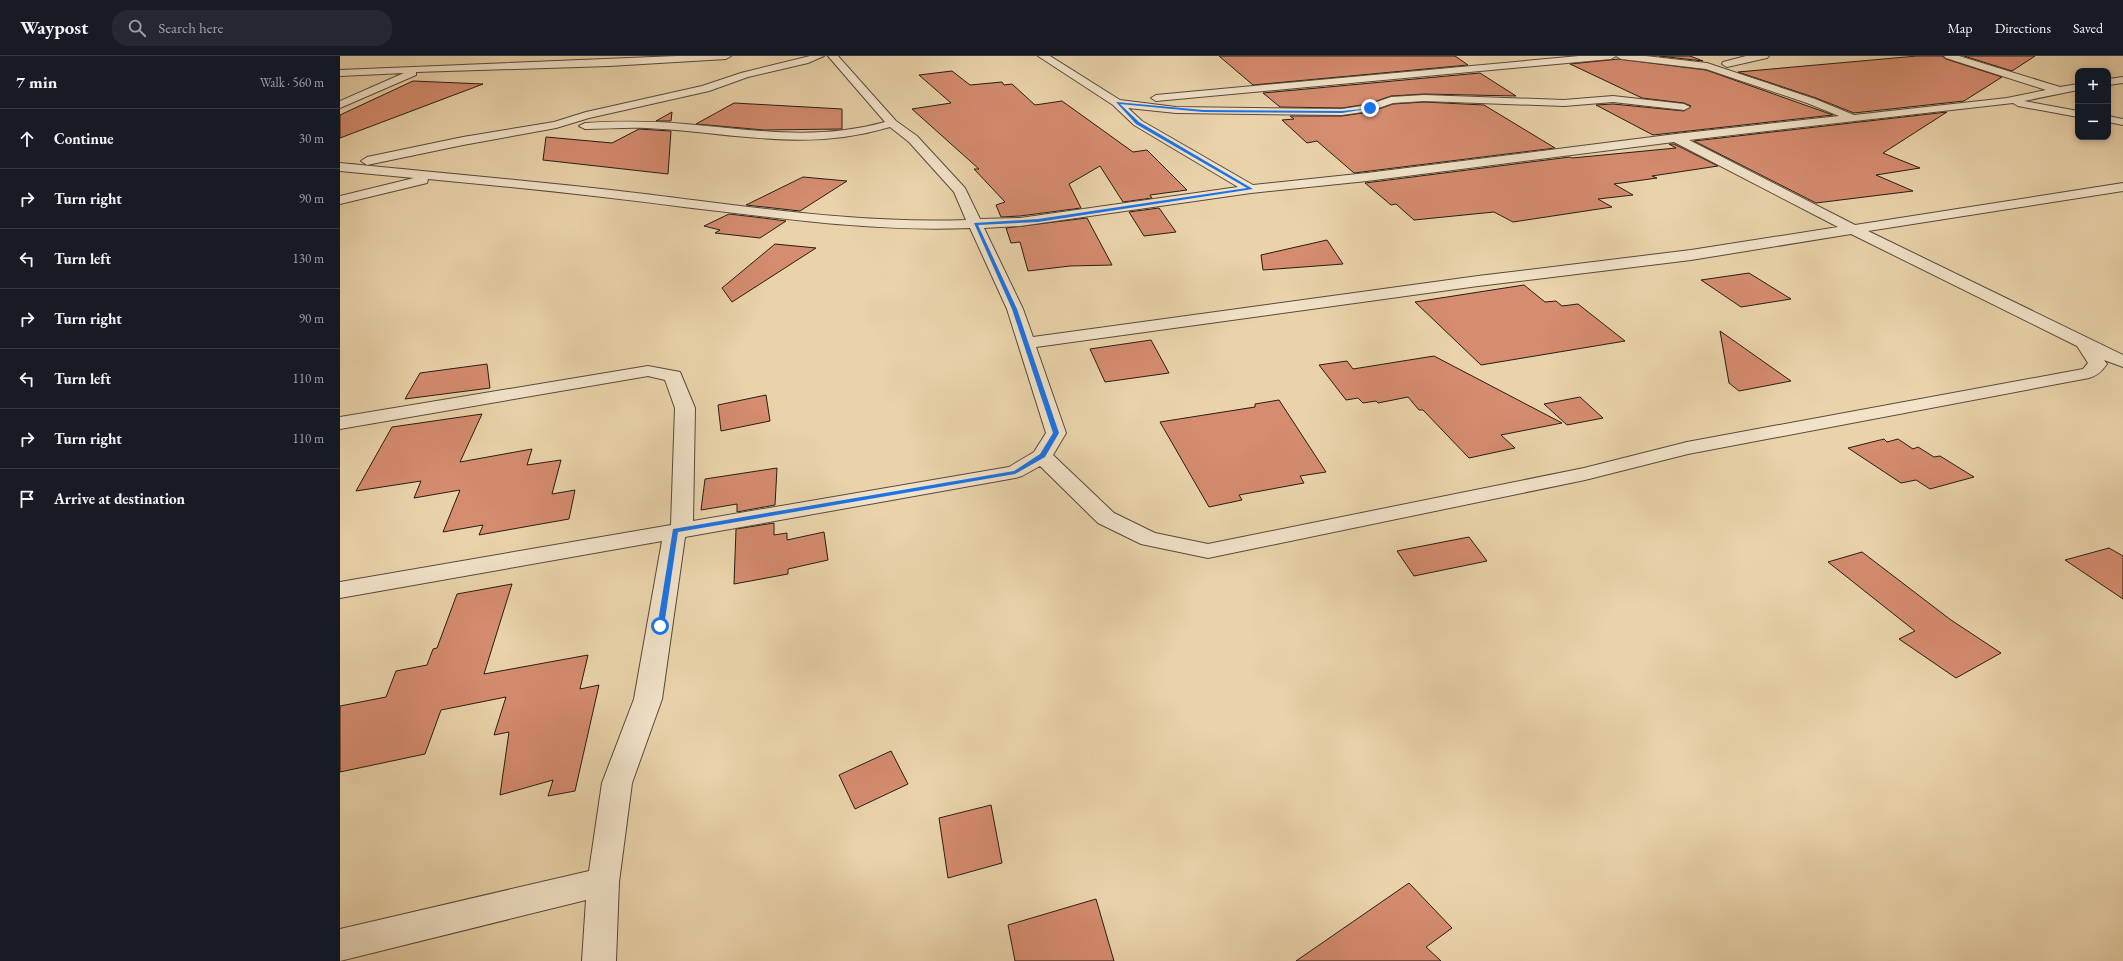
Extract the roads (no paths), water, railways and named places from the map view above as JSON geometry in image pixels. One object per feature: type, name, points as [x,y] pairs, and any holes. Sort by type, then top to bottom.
[{"type":"street","points":[[340,73],[609,63],[726,56]]},
{"type":"street","points":[[340,167],[463,141],[556,125],[586,115],[705,90],[745,74],[819,56]]},
{"type":"street","points":[[340,590],[1015,472],[1042,456],[1056,433],[1015,309],[960,191],[913,139],[892,123],[834,56]]},
{"type":"street","points":[[1043,56],[1117,103],[1138,123],[1251,189]]},
{"type":"street","points":[[1117,103],[1177,96],[1611,56]]},
{"type":"street","points":[[1621,56],[1707,66],[1811,100],[1850,118]]},
{"type":"street","points":[[1727,64],[1739,60],[1764,56]]},
{"type":"street","points":[[1949,56],[2058,90]]},
{"type":"street","points":[[1717,57],[1727,64],[1732,74]]},
{"type":"street","points":[[340,105],[421,69]]},
{"type":"street","points":[[2111,82],[2123,80]]},
{"type":"street","points":[[340,167],[572,189],[836,221],[976,224],[1038,220],[1251,189],[1366,177],[1676,138],[2007,100],[2075,87]]},
{"type":"street","points":[[1117,103],[1176,110],[1342,112],[1370,108],[1391,100],[1424,98],[1446,100],[1564,103],[1597,99],[1684,107]]},
{"type":"street","points":[[2007,100],[2075,113]]},
{"type":"street","points":[[2111,120],[2123,122]]},
{"type":"street","points":[[556,125],[655,125],[807,139],[846,136],[872,131],[892,123]]},
{"type":"street","points":[[1676,138],[1854,230],[2123,362]]},
{"type":"street","points":[[340,200],[439,176]]},
{"type":"street","points":[[1026,343],[1478,281],[1691,255],[2123,188]]},
{"type":"street","points":[[1042,456],[1106,518],[1149,539],[1208,551],[1585,474],[1687,448],[2089,373],[2098,364],[2082,341]]},
{"type":"street","points":[[340,423],[648,371],[673,376],[685,408],[679,531],[648,699],[617,783],[603,882],[599,961]]},
{"type":"street","points":[[340,945],[603,882]]}]
